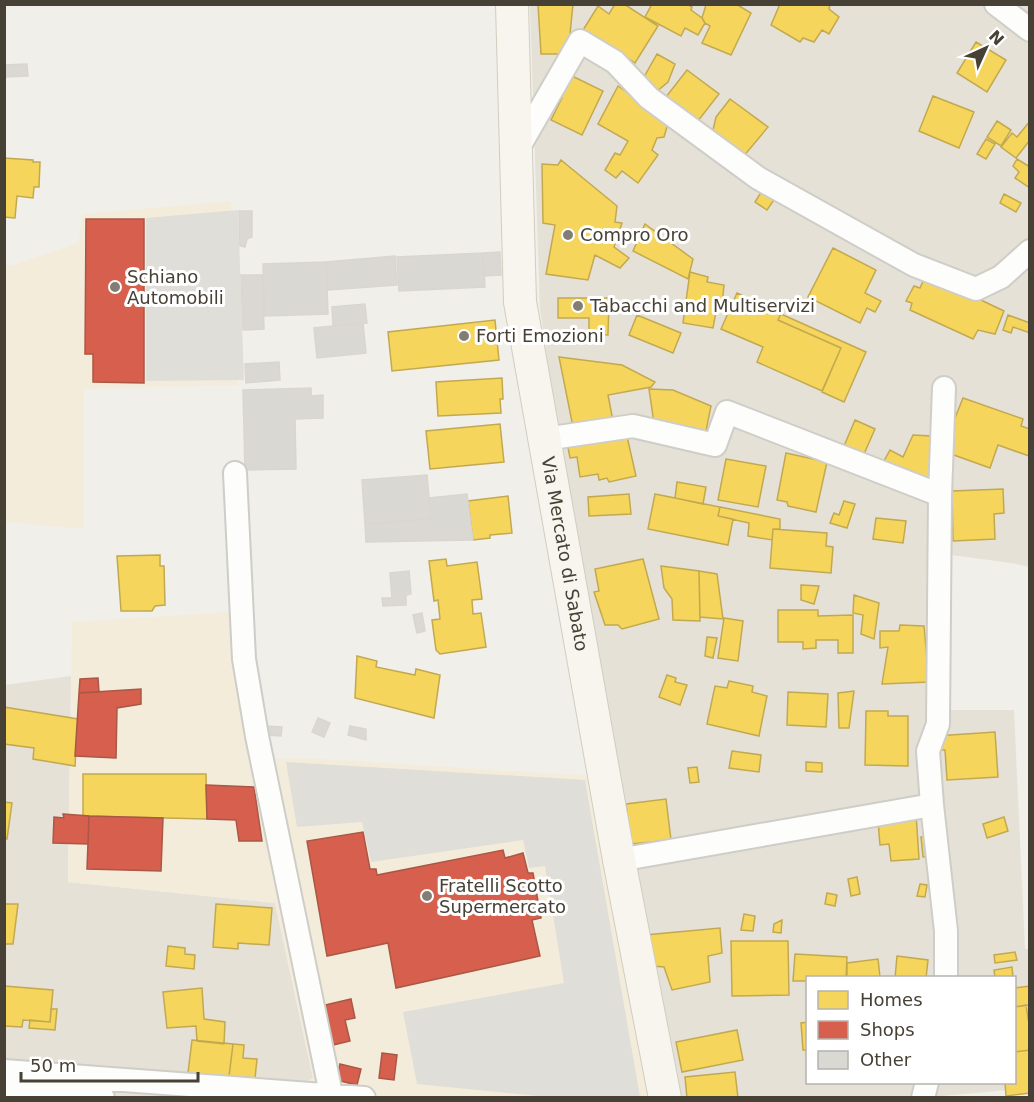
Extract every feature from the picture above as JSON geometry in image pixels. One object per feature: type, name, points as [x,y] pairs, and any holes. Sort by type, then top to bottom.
[{"type":"street","name":"Via Mercato di Sabato","points":[[512,4],[520,302],[619,861],[665,1098]]},
{"type":"street","points":[[996,4],[1029,30]]},
{"type":"street","points":[[516,152],[580,41],[615,62],[649,98],[758,178],[914,265],[976,289],[1001,277],[1029,251]]},
{"type":"street","points":[[944,388],[940,495],[938,724],[928,752],[946,931],[946,976]]},
{"type":"street","points":[[545,439],[633,426],[715,445],[727,412],[940,495]]},
{"type":"street","points":[[235,473],[244,658],[259,747],[331,1094]]},
{"type":"street","points":[[619,861],[932,805]]},
{"type":"street","points":[[4,1071],[364,1098]]},
{"type":"street","points":[[4,1088],[103,1098]]},
{"type":"shaded area","points":[[530,5],[1029,5],[1029,567],[944,554],[934,710],[1014,710],[1025,949],[1030,949],[1029,1088],[921,1098],[677,1097],[563,463],[540,310]]},
{"type":"shaded area","points":[[231,201],[238,385],[84,389],[84,529],[5,522],[4,265],[12,265],[78,243],[83,214]]},
{"type":"shaded area","points":[[238,210],[244,380],[146,381],[146,218]]},
{"type":"shaded area","points":[[243,611],[263,759],[306,758],[591,776],[659,1097],[279,1097],[313,1078],[275,903],[68,882],[72,622]]},
{"type":"shaded area","points":[[71,676],[68,882],[275,903],[313,1078],[279,1097],[5,1097],[4,685]]},
{"type":"shaded area","points":[[286,762],[585,780],[640,1097],[547,1097],[417,1084],[403,1012],[564,983],[545,866],[529,868],[523,840],[371,862],[362,822],[297,827]]},
{"type":"building: Homes","points":[[538,4],[573,4],[568,54],[541,54]]},
{"type":"building: Homes","points":[[615,4],[624,4],[658,26],[635,63],[583,30],[598,6],[609,14]]},
{"type":"building: Homes","points":[[652,4],[687,4],[705,23],[698,35],[685,28],[681,36],[645,17]]},
{"type":"building: Homes","points":[[705,4],[736,4],[751,13],[731,55],[702,43],[710,26],[702,18]]},
{"type":"building: Homes","points":[[780,4],[830,4],[829,9],[839,17],[829,34],[822,30],[814,42],[803,38],[800,42],[771,25]]},
{"type":"building: Homes","points":[[976,42],[1006,60],[987,92],[957,73]]},
{"type":"building: Homes","points":[[657,54],[675,64],[668,82],[656,92],[644,77]]},
{"type":"building: Homes","points":[[687,70],[719,94],[694,126],[662,102]]},
{"type":"building: Homes","points":[[568,74],[603,91],[582,135],[551,120],[562,98],[557,96]]},
{"type":"building: Homes","points":[[618,86],[669,120],[664,137],[657,138],[652,150],[658,155],[638,183],[622,171],[616,178],[605,170],[615,153],[620,155],[628,141],[598,124]]},
{"type":"building: Homes","points":[[933,96],[974,112],[959,148],[919,131]]},
{"type":"building: Homes","points":[[730,99],[768,127],[743,157],[713,130],[716,117]]},
{"type":"building: Homes","points":[[997,121],[1011,130],[1001,146],[987,137]]},
{"type":"building: Homes","points":[[1030,121],[1030,140],[1016,158],[1001,147],[1012,133],[1017,137]]},
{"type":"building: Homes","points":[[986,139],[995,144],[986,159],[977,154]]},
{"type":"building: Homes","points":[[4,158],[40,162],[39,187],[34,187],[33,198],[17,196],[15,218],[4,217]]},
{"type":"building: Homes","points":[[1017,159],[1030,167],[1030,188],[1015,178],[1019,172],[1013,166]]},
{"type":"building: Homes","points":[[561,160],[617,206],[615,222],[622,223],[614,247],[629,258],[620,268],[595,255],[588,280],[546,274],[555,225],[543,223],[542,164],[558,165]]},
{"type":"building: Homes","points":[[763,189],[776,197],[767,210],[755,202]]},
{"type":"building: Homes","points":[[1004,194],[1021,203],[1016,212],[1000,203]]},
{"type":"building: Homes","points":[[645,224],[693,259],[688,279],[633,251]]},
{"type":"building: Homes","points":[[833,248],[876,270],[865,293],[881,301],[875,312],[867,308],[860,323],[808,297]]},
{"type":"building: Homes","points":[[690,272],[708,277],[707,282],[724,285],[722,306],[717,306],[713,328],[683,323]]},
{"type":"building: Homes","points":[[926,274],[1004,311],[995,334],[978,330],[973,339],[910,310],[912,303],[906,301],[914,286],[920,288]]},
{"type":"building: Homes","points":[[737,293],[781,313],[778,320],[841,348],[822,391],[757,362],[763,347],[721,329]]},
{"type":"building: Homes","points":[[558,298],[609,298],[608,335],[589,334],[589,318],[558,318]]},
{"type":"building: Homes","points":[[781,314],[866,352],[844,402],[822,392],[841,348],[778,320]]},
{"type":"building: Homes","points":[[637,315],[681,333],[673,353],[629,335]]},
{"type":"building: Homes","points":[[1008,315],[1030,323],[1030,333],[1013,327],[1011,333],[1003,330]]},
{"type":"building: Homes","points":[[495,320],[499,360],[392,371],[388,332]]},
{"type":"building: Homes","points":[[559,357],[622,365],[655,382],[651,387],[608,395],[614,426],[574,432]]},
{"type":"building: Homes","points":[[502,378],[501,413],[438,416],[436,382]]},
{"type":"building: Homes","points":[[649,389],[673,390],[711,406],[706,431],[654,423]]},
{"type":"building: Homes","points":[[963,398],[1023,419],[1021,426],[1030,429],[1029,456],[998,445],[990,468],[954,455],[951,451],[953,444],[949,433]]},
{"type":"building: Homes","points":[[855,420],[875,429],[864,454],[844,446]]},
{"type":"building: Homes","points":[[500,424],[504,462],[430,469],[426,431]]},
{"type":"building: Homes","points":[[626,432],[636,476],[609,482],[607,478],[599,480],[598,474],[580,477],[577,457],[570,458],[567,442]]},
{"type":"building: Homes","points":[[913,435],[931,436],[933,475],[922,480],[884,461],[890,450],[903,457]]},
{"type":"building: Homes","points":[[786,453],[827,462],[816,512],[788,506],[787,502],[777,500]]},
{"type":"building: Homes","points":[[726,459],[766,466],[758,507],[718,500]]},
{"type":"building: Homes","points":[[677,482],[706,487],[703,504],[675,498]]},
{"type":"building: Homes","points":[[1003,489],[1004,513],[994,514],[995,539],[953,541],[952,491]]},
{"type":"building: Homes","points":[[629,494],[631,514],[589,516],[588,497]]},
{"type":"building: Homes","points":[[655,494],[720,507],[718,516],[733,519],[728,545],[648,529]]},
{"type":"building: Homes","points":[[508,496],[512,533],[490,535],[490,538],[473,540],[468,501]]},
{"type":"building: Homes","points":[[844,501],[855,504],[847,528],[830,523],[834,513],[839,515]]},
{"type":"building: Homes","points":[[720,507],[780,519],[780,529],[773,529],[772,540],[748,536],[749,523],[718,516]]},
{"type":"building: Homes","points":[[876,518],[906,521],[903,543],[873,539]]},
{"type":"building: Homes","points":[[773,529],[827,533],[826,546],[833,547],[831,573],[770,568]]},
{"type":"building: Homes","points":[[160,555],[160,566],[164,566],[165,605],[155,606],[152,611],[121,611],[117,556]]},
{"type":"building: Homes","points":[[446,559],[447,566],[477,562],[482,599],[472,600],[473,614],[481,613],[486,647],[440,654],[436,650],[432,620],[440,619],[438,600],[434,601],[429,561]]},
{"type":"building: Homes","points":[[643,559],[659,619],[622,629],[618,625],[605,625],[594,592],[599,591],[595,569]]},
{"type":"building: Homes","points":[[661,566],[699,571],[700,621],[673,620],[672,599],[664,588]]},
{"type":"building: Homes","points":[[699,571],[717,574],[723,619],[700,617]]},
{"type":"building: Homes","points":[[801,585],[819,586],[814,604],[801,600]]},
{"type":"building: Homes","points":[[854,595],[879,603],[874,639],[861,634],[863,615],[853,613]]},
{"type":"building: Homes","points":[[778,610],[818,610],[818,616],[853,615],[853,653],[838,653],[838,640],[816,640],[816,648],[803,649],[803,642],[778,642]]},
{"type":"building: Homes","points":[[724,618],[743,621],[738,661],[718,658]]},
{"type":"building: Homes","points":[[900,625],[924,626],[929,682],[882,684],[888,647],[880,648],[880,631],[899,631]]},
{"type":"building: Homes","points":[[707,637],[717,638],[713,658],[705,656]]},
{"type":"building: Homes","points":[[357,656],[377,661],[376,667],[415,675],[416,669],[440,675],[434,718],[355,698]]},
{"type":"building: Homes","points":[[667,675],[676,678],[675,682],[687,685],[680,705],[659,697]]},
{"type":"building: Homes","points":[[729,681],[753,686],[752,692],[767,696],[759,736],[707,724],[715,686],[727,688]]},
{"type":"building: Homes","points":[[854,691],[849,728],[839,728],[838,693]]},
{"type":"building: Homes","points":[[788,692],[828,694],[826,727],[787,725]]},
{"type":"building: Homes","points":[[4,707],[78,719],[75,766],[33,759],[34,748],[4,744]]},
{"type":"building: Homes","points":[[866,711],[888,711],[888,716],[908,716],[908,766],[865,765]]},
{"type":"building: Homes","points":[[995,732],[998,777],[947,780],[945,750],[937,750],[936,736]]},
{"type":"building: Homes","points":[[732,751],[761,755],[759,772],[729,768]]},
{"type":"building: Homes","points":[[806,762],[822,763],[822,772],[806,771]]},
{"type":"building: Homes","points":[[697,767],[699,782],[690,783],[688,768]]},
{"type":"building: Homes","points":[[83,774],[206,774],[207,819],[83,816]]},
{"type":"building: Homes","points":[[666,799],[671,840],[631,844],[626,804]]},
{"type":"building: Homes","points":[[4,802],[12,803],[7,839],[4,838]]},
{"type":"building: Homes","points":[[916,813],[919,859],[891,861],[889,844],[880,845],[878,821]]},
{"type":"building: Homes","points":[[1004,817],[1008,831],[987,838],[983,824]]},
{"type":"building: Homes","points":[[921,837],[930,837],[931,856],[923,857]]},
{"type":"building: Homes","points":[[857,877],[860,894],[851,896],[848,879]]},
{"type":"building: Homes","points":[[920,884],[927,885],[925,897],[917,896]]},
{"type":"building: Homes","points":[[827,893],[837,895],[835,906],[825,904]]},
{"type":"building: Homes","points":[[4,904],[18,904],[13,944],[4,944]]},
{"type":"building: Homes","points":[[216,904],[272,908],[269,945],[238,943],[238,949],[213,947]]},
{"type":"building: Homes","points":[[744,914],[755,916],[753,931],[741,930]]},
{"type":"building: Homes","points":[[782,920],[781,933],[773,932],[774,924]]},
{"type":"building: Homes","points":[[720,928],[722,953],[708,956],[710,982],[672,990],[664,967],[653,966],[645,935]]},
{"type":"building: Homes","points":[[731,941],[788,941],[789,995],[732,996]]},
{"type":"building: Homes","points":[[168,946],[185,948],[185,954],[195,955],[194,969],[166,966]]},
{"type":"building: Homes","points":[[1015,952],[1017,960],[995,963],[994,955]]},
{"type":"building: Homes","points":[[795,954],[847,957],[846,976],[806,976],[806,981],[793,981]]},
{"type":"building: Homes","points":[[897,956],[928,960],[926,976],[895,976]]},
{"type":"building: Homes","points":[[878,959],[880,976],[847,976],[847,963]]},
{"type":"building: Homes","points":[[1012,967],[1013,976],[995,976],[994,970]]},
{"type":"building: Homes","points":[[4,986],[53,990],[50,1022],[23,1020],[22,1027],[4,1026]]},
{"type":"building: Homes","points":[[1030,986],[1030,1005],[1016,1007],[1016,988]]},
{"type":"building: Homes","points":[[202,988],[204,1019],[225,1022],[224,1044],[197,1041],[196,1026],[167,1028],[163,992]]},
{"type":"building: Homes","points":[[1026,1005],[1030,1050],[1016,1052],[1016,1007]]},
{"type":"building: Homes","points":[[51,1009],[57,1009],[55,1030],[29,1028],[30,1020],[50,1022]]},
{"type":"building: Homes","points":[[806,1022],[806,1050],[803,1050],[801,1023]]},
{"type":"building: Homes","points":[[737,1030],[743,1060],[682,1072],[676,1042]]},
{"type":"building: Homes","points":[[192,1040],[233,1044],[229,1077],[188,1073]]},
{"type":"building: Homes","points":[[233,1044],[244,1045],[243,1058],[257,1059],[255,1078],[229,1076]]},
{"type":"building: Homes","points":[[1030,1050],[1030,1093],[1006,1096],[1005,1084],[1016,1084],[1016,1052]]},
{"type":"building: Homes","points":[[735,1072],[738,1098],[687,1098],[685,1077]]},
{"type":"building: Shops","name":"Schiano Automobili","points":[[86,219],[144,219],[144,383],[93,382],[93,354],[85,354]]},
{"type":"building: Shops","points":[[98,678],[99,692],[79,693],[80,679]]},
{"type":"building: Shops","points":[[141,689],[141,704],[117,708],[116,758],[75,756],[79,693]]},
{"type":"building: Shops","points":[[206,785],[254,787],[262,841],[239,841],[236,820],[207,819]]},
{"type":"building: Shops","points":[[63,814],[89,816],[88,844],[53,843],[54,817],[64,818]]},
{"type":"building: Shops","points":[[89,816],[163,818],[161,871],[87,869]]},
{"type":"building: Shops","name":"Fratelli Scotto Supermercato","points":[[363,832],[370,869],[376,869],[377,875],[503,850],[505,858],[523,853],[528,873],[533,873],[541,918],[532,920],[540,956],[396,988],[388,943],[327,956],[307,841]]},
{"type":"building: Shops","points":[[351,999],[355,1018],[345,1020],[350,1041],[333,1045],[325,1005]]},
{"type":"building: Shops","points":[[382,1053],[397,1055],[394,1080],[379,1078]]},
{"type":"building: Shops","points":[[340,1064],[361,1069],[357,1085],[336,1080]]},
{"type":"building: Other","points":[[27,64],[28,76],[4,77],[4,65]]},
{"type":"building: Other","points":[[239,211],[252,211],[252,237],[247,239],[245,247],[240,246]]},
{"type":"building: Other","points":[[500,252],[501,275],[484,276],[483,253]]},
{"type":"building: Other","points":[[483,253],[485,287],[399,291],[397,257]]},
{"type":"building: Other","points":[[395,256],[397,285],[328,290],[326,262]]},
{"type":"building: Other","points":[[326,262],[328,314],[265,316],[263,264]]},
{"type":"building: Other","points":[[241,275],[262,275],[264,329],[243,330]]},
{"type":"building: Other","points":[[365,304],[367,323],[333,326],[332,307]]},
{"type":"building: Other","points":[[363,323],[366,353],[317,358],[314,328]]},
{"type":"building: Other","points":[[279,362],[280,380],[246,383],[245,364]]},
{"type":"building: Other","points":[[311,388],[311,396],[323,395],[323,418],[295,419],[296,469],[245,470],[243,390]]},
{"type":"building: Other","points":[[427,475],[431,519],[365,524],[362,480]]},
{"type":"building: Other","points":[[467,494],[473,540],[366,542],[365,524],[431,519],[429,498]]},
{"type":"building: Other","points":[[409,571],[411,594],[406,595],[406,605],[383,606],[382,598],[392,598],[390,573]]},
{"type":"building: Other","points":[[422,613],[425,631],[417,633],[413,615]]},
{"type":"building: Other","points":[[318,718],[330,723],[324,737],[312,732]]},
{"type":"building: Other","points":[[266,726],[282,727],[281,736],[266,735]]},
{"type":"building: Other","points":[[350,726],[366,729],[366,740],[348,735]]},
{"type":"place","name":"Compro Oro","points":[[568,235]]},
{"type":"place","name":"Schiano Automobili","points":[[115,287]]},
{"type":"place","name":"Tabacchi and Multiservizi","points":[[578,306]]},
{"type":"place","name":"Forti Emozioni","points":[[464,336]]},
{"type":"place","name":"Fratelli Scotto Supermercato","points":[[427,896]]}]
